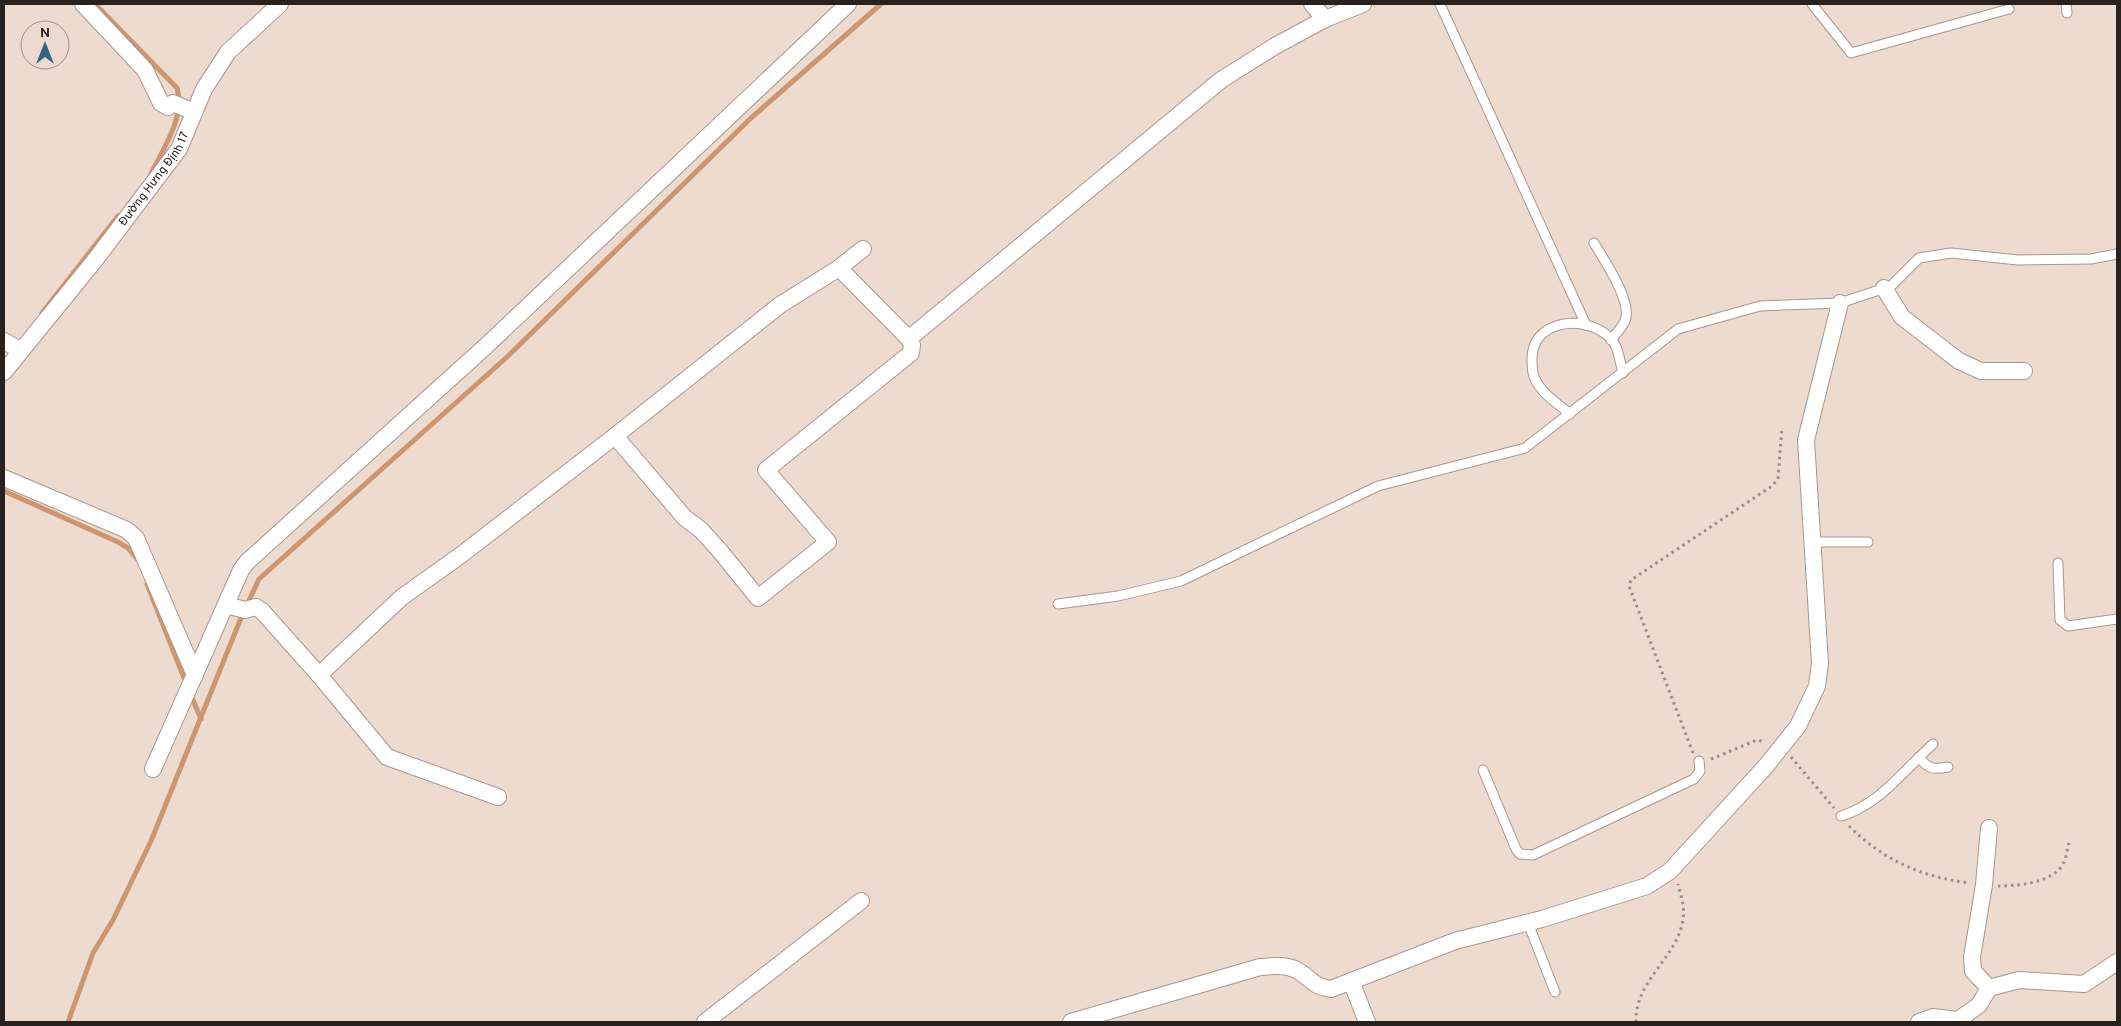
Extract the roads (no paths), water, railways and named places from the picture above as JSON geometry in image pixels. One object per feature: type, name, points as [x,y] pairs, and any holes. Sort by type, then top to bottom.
[{"type":"street","points":[[83,4],[145,70],[160,103],[194,112]]},
{"type":"street","name":"Đường Hưng Định 17","points":[[4,372],[95,260],[180,149],[204,89],[228,52],[280,4]]},
{"type":"street","points":[[153,769],[195,675],[232,606],[241,570],[247,562],[486,346],[848,4]]},
{"type":"street","points":[[1312,4],[1325,19]]},
{"type":"street","points":[[910,340],[1221,80],[1274,46],[1325,19],[1363,4]]},
{"type":"street","points":[[319,675],[402,597],[461,555],[780,305],[839,268],[863,249]]},
{"type":"street","points":[[615,436],[684,518],[701,530],[720,551],[758,598],[828,542],[766,470],[911,353],[912,345],[910,340],[839,268]]},
{"type":"street","points":[[1884,288],[1902,317],[1959,361],[1981,371],[2024,371]]},
{"type":"street","points":[[1071,1022],[1260,967],[1282,965],[1299,971],[1316,986],[1331,989],[1455,941],[1528,923],[1621,896],[1647,886],[1674,867],[1766,766],[1792,733],[1817,686],[1820,637],[1806,440],[1840,303]]},
{"type":"street","points":[[4,341],[20,350]]},
{"type":"street","points":[[4,478],[127,530],[136,538],[195,675]]},
{"type":"street","points":[[232,606],[256,607],[262,611],[387,756],[498,797]]},
{"type":"street","points":[[1989,828],[1984,885],[1972,957],[1973,971],[1989,988]]},
{"type":"street","points":[[705,1022],[861,901]]},
{"type":"street","points":[[1919,1022],[1933,1017],[1958,1020],[1979,1005],[1989,988],[2019,980],[2084,984],[2117,962]]},
{"type":"street","points":[[1351,981],[1367,1022]]},
{"type":"lane","points":[[1440,4],[1586,325]]},
{"type":"lane","points":[[1812,4],[1851,53],[2008,9]]},
{"type":"lane","points":[[1594,243],[1617,283],[1625,304],[1626,320],[1611,340]]},
{"type":"lane","points":[[1058,604],[1118,596],[1181,581],[1378,486],[1525,448],[1678,329],[1760,306],[1840,303],[1891,286],[1919,258],[1951,252],[2018,260],[2091,260],[2117,254]]},
{"type":"lane","points":[[1570,414],[1543,391],[1534,378],[1532,348],[1536,339],[1547,330],[1560,324],[1572,322],[1586,325],[1607,335],[1618,349],[1623,373]]},
{"type":"lane","points":[[1813,542],[1868,542]]},
{"type":"lane","points":[[2058,563],[2060,620],[2068,626],[2117,620]]},
{"type":"lane","points":[[1841,816],[1857,811],[1872,802],[1933,744]]},
{"type":"lane","points":[[1919,757],[1926,767],[1931,769],[1948,767]]},
{"type":"lane","points":[[1484,770],[1516,849],[1520,854],[1533,856],[1694,779],[1700,771],[1700,761]]},
{"type":"lane","points":[[1528,923],[1555,992]]},
{"type":"waterway","points":[[95,4],[177,88],[179,99],[176,122],[150,176]]},
{"type":"waterway","points":[[247,605],[259,579],[507,357],[751,118],[881,4]]},
{"type":"waterway","points":[[42,313],[118,216]]},
{"type":"waterway","points":[[4,491],[118,542],[128,548],[138,560]]},
{"type":"waterway","points":[[147,584],[186,683]]},
{"type":"waterway","points":[[68,1022],[93,953],[113,920],[151,841],[243,613]]},
{"type":"waterway","points":[[190,693],[201,719]]}]
